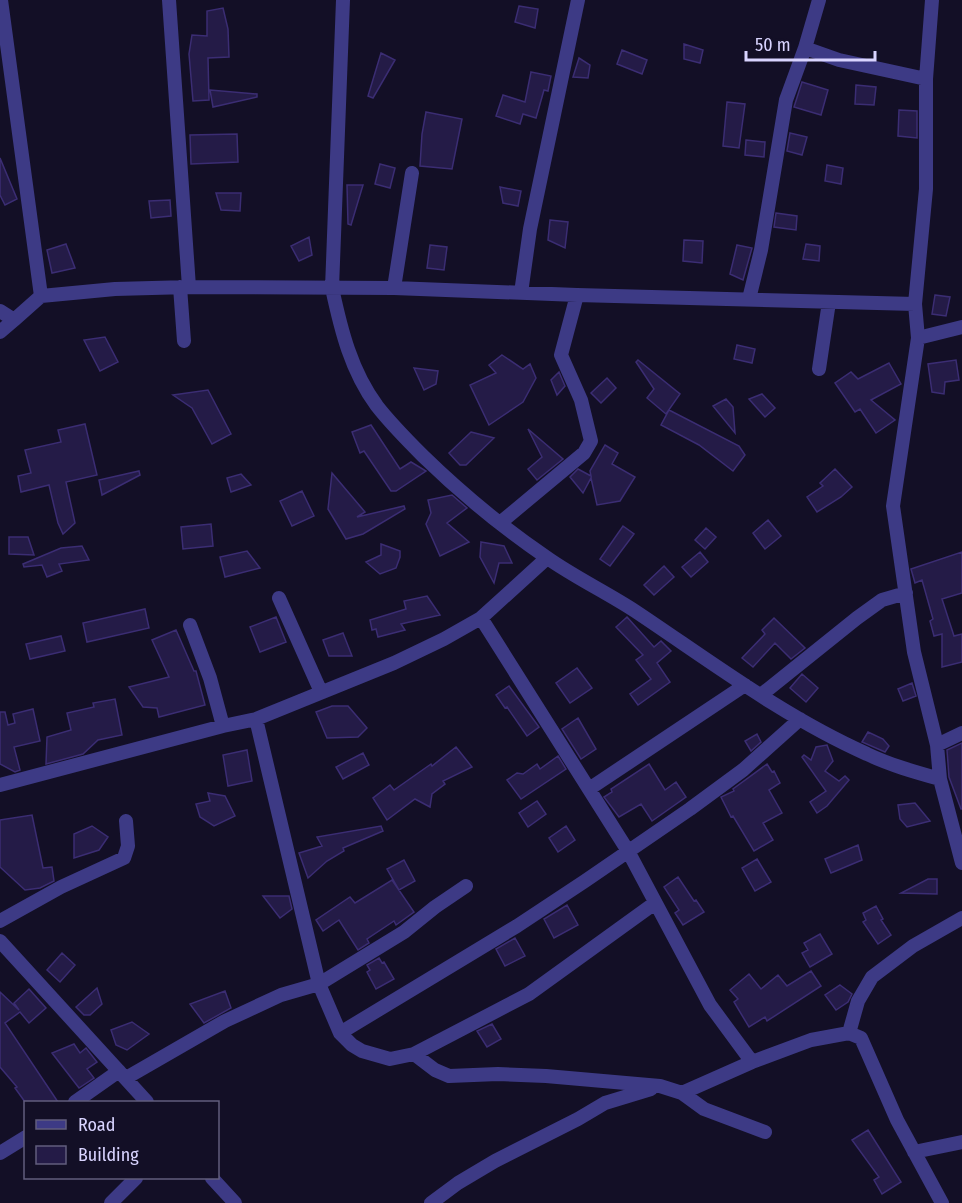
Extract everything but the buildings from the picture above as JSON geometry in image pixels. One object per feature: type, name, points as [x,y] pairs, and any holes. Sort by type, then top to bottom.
[{"type":"street","points":[[1,0],[41,296]]},
{"type":"street","points":[[169,0],[185,287],[184,340]]},
{"type":"street","points":[[343,0],[332,288],[348,353],[363,385],[376,405],[395,428],[450,482],[547,558],[603,590],[745,685],[839,741],[869,756],[940,779]]},
{"type":"street","points":[[522,293],[530,229],[578,0]]},
{"type":"street","points":[[749,299],[762,250],[786,100],[819,0]]},
{"type":"street","points":[[932,0],[926,79],[926,189],[915,304],[918,338],[893,506],[914,652],[937,744],[940,779],[962,863]]},
{"type":"street","points":[[805,48],[839,60],[926,79]]},
{"type":"street","points":[[394,288],[412,173]]},
{"type":"street","points":[[0,332],[41,296],[115,289],[394,288],[577,296],[915,304]]},
{"type":"street","points":[[500,523],[584,453],[591,441],[581,400],[561,355],[577,296]]},
{"type":"street","points":[[819,369],[828,302]]},
{"type":"street","points":[[0,311],[14,320]]},
{"type":"street","points":[[918,338],[962,327]]},
{"type":"street","points":[[0,785],[255,719],[404,658],[481,618],[547,558]]},
{"type":"street","points":[[761,695],[882,600],[906,593]]},
{"type":"street","points":[[279,598],[321,692]]},
{"type":"street","points":[[481,618],[628,851],[710,1005],[752,1062]]},
{"type":"street","points":[[190,625],[210,678],[223,726]]},
{"type":"street","points":[[589,789],[745,685]]},
{"type":"street","points":[[255,719],[319,984],[340,1033],[362,1052],[390,1059],[414,1054],[529,994],[655,903]]},
{"type":"street","points":[[340,1033],[516,926],[628,851],[743,770],[801,719]]},
{"type":"street","points":[[937,744],[962,734]]},
{"type":"street","points":[[0,921],[61,887],[124,858],[128,846],[126,821]]},
{"type":"street","points":[[77,1101],[225,1021],[281,995],[319,984],[404,932],[466,886]]},
{"type":"street","points":[[849,1033],[858,1001],[872,977],[913,946],[962,918]]},
{"type":"street","points":[[0,941],[146,1101]]},
{"type":"street","points":[[682,1093],[752,1062],[811,1040],[849,1033],[861,1038],[897,1120],[942,1203]]},
{"type":"street","points":[[414,1054],[435,1070],[449,1076],[498,1074],[546,1076],[660,1086],[682,1093],[704,1108],[765,1132]]},
{"type":"street","points":[[431,1203],[458,1183],[495,1161],[578,1119],[605,1102],[660,1086]]},
{"type":"street","points":[[0,1153],[24,1138]]},
{"type":"street","points":[[914,1152],[962,1142]]},
{"type":"street","points":[[111,1203],[135,1179]]},
{"type":"street","points":[[213,1179],[235,1203]]}]
